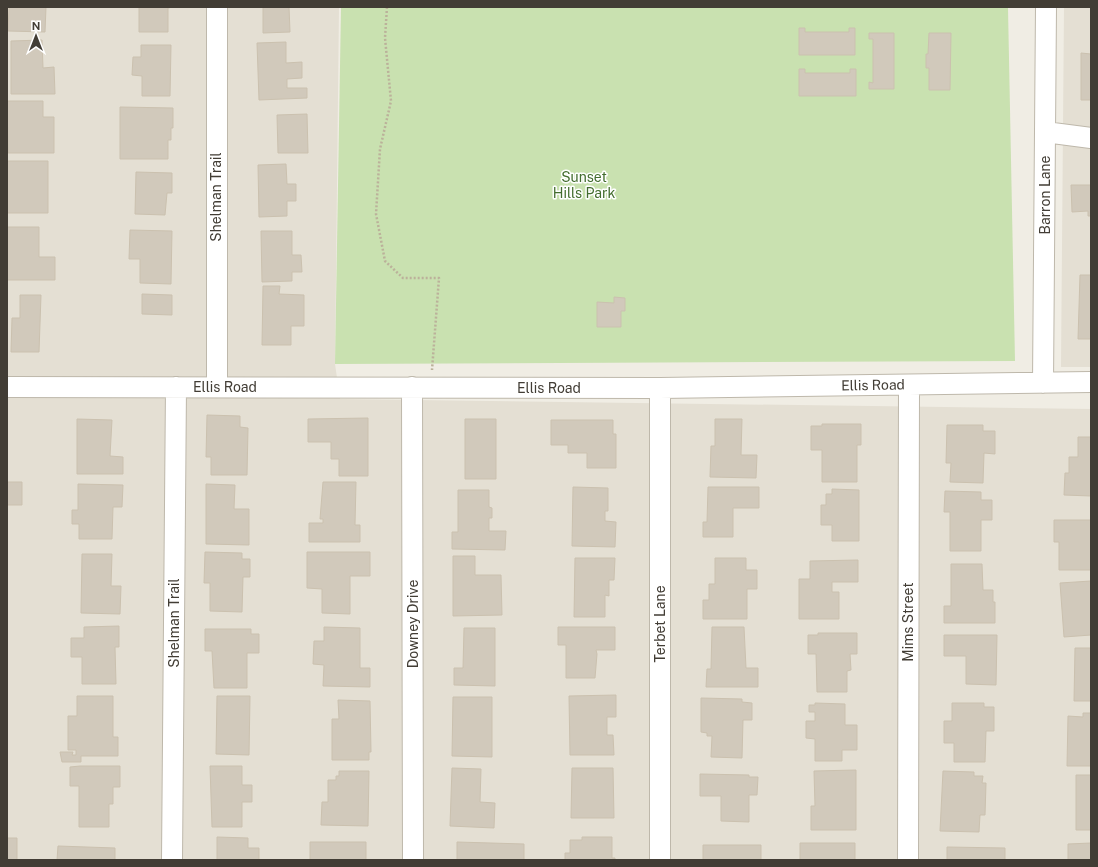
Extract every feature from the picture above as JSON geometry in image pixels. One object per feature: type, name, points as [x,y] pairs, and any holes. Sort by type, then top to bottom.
[{"type":"street","name":"Shelman Trail","points":[[217,7],[217,386]]},
{"type":"street","name":"Barron Lane","points":[[1043,383],[1046,7]]},
{"type":"street","points":[[1045,132],[1091,138]]},
{"type":"street","name":"Ellis Road","points":[[7,386],[660,388],[1091,382]]},
{"type":"street","name":"Mims Street","points":[[908,860],[909,385]]},
{"type":"street","name":"Shelman Trail","points":[[172,860],[176,386]]},
{"type":"street","name":"Downey Drive","points":[[412,387],[413,860]]},
{"type":"street","name":"Terbet Lane","points":[[660,388],[660,860]]},
{"type":"path","points":[[387,7],[385,38],[391,101],[380,149],[376,214],[385,261],[403,278],[439,278],[432,372]]},
{"type":"shaded area","points":[[7,7],[339,7],[335,364],[340,399],[1091,409],[1091,860],[7,860]]},
{"type":"shaded area","points":[[1064,7],[1091,7],[1091,367],[1061,367]]},
{"type":"green space","name":"Sunset Hills Park","points":[[341,7],[1008,8],[1015,361],[335,364]]},
{"type":"building","points":[[9,7],[46,7],[45,32],[8,31]]},
{"type":"building","points":[[139,7],[173,7],[168,8],[168,32],[139,32]]},
{"type":"building","points":[[263,7],[289,7],[290,32],[263,33]]},
{"type":"building","points":[[799,28],[805,28],[805,32],[849,32],[849,28],[855,28],[855,55],[799,55]]},
{"type":"building","points":[[869,33],[894,33],[894,89],[869,89],[869,82],[873,83],[873,39],[869,39]]},
{"type":"building","points":[[929,33],[951,33],[950,90],[929,90],[929,68],[926,68],[926,54],[928,54]]},
{"type":"building","points":[[42,40],[43,68],[54,67],[55,94],[11,94],[11,41]]},
{"type":"building","points":[[286,42],[286,63],[302,62],[302,78],[287,79],[287,88],[307,88],[307,98],[259,100],[257,43]]},
{"type":"building","points":[[141,45],[171,45],[170,96],[142,96],[142,76],[132,75],[133,57],[141,57]]},
{"type":"building","points":[[1081,53],[1091,54],[1091,100],[1081,100]]},
{"type":"building","points":[[799,69],[805,69],[805,73],[850,73],[850,69],[856,69],[856,96],[799,96]]},
{"type":"building","points":[[7,101],[43,101],[43,117],[54,117],[54,153],[8,153]]},
{"type":"building","points":[[120,107],[173,108],[173,128],[171,128],[171,140],[168,140],[168,159],[120,159]]},
{"type":"building","points":[[307,114],[308,153],[278,153],[277,115]]},
{"type":"building","points":[[7,161],[48,161],[48,213],[7,213]]},
{"type":"building","points":[[286,164],[287,184],[296,184],[296,201],[287,201],[287,216],[259,217],[258,165]]},
{"type":"building","points":[[136,172],[172,173],[172,193],[167,193],[165,215],[135,214]]},
{"type":"building","points":[[1071,185],[1091,185],[1091,216],[1088,216],[1088,211],[1072,212]]},
{"type":"building","points":[[7,227],[39,227],[39,257],[55,257],[55,280],[7,280]]},
{"type":"building","points":[[130,230],[172,231],[171,284],[140,283],[140,259],[129,259]]},
{"type":"building","points":[[261,231],[292,231],[292,255],[301,255],[302,272],[292,272],[292,281],[262,282]]},
{"type":"building","points":[[1080,275],[1091,275],[1091,339],[1078,339]]},
{"type":"building","points":[[263,286],[280,286],[279,294],[304,295],[304,326],[291,326],[291,345],[262,345]]},
{"type":"building","points":[[142,294],[172,295],[172,315],[142,314]]},
{"type":"building","points":[[20,295],[41,295],[39,352],[11,352],[12,318],[20,318]]},
{"type":"building","points":[[614,297],[625,298],[625,311],[621,311],[621,327],[597,327],[597,302],[614,303]]},
{"type":"building","points":[[207,415],[240,416],[240,427],[248,428],[247,475],[211,475],[211,457],[206,457]]},
{"type":"building","points":[[368,418],[368,476],[339,476],[339,459],[331,459],[331,442],[308,442],[308,419]]},
{"type":"building","points":[[77,419],[112,420],[110,456],[123,457],[123,474],[77,474]]},
{"type":"building","points":[[465,419],[496,419],[496,479],[465,479]]},
{"type":"building","points":[[715,419],[742,419],[741,455],[757,455],[756,478],[710,477],[711,446],[715,446]]},
{"type":"building","points":[[551,420],[613,420],[613,434],[616,434],[616,468],[587,468],[587,453],[568,453],[568,445],[551,445]]},
{"type":"building","points":[[822,424],[861,424],[861,445],[857,445],[857,482],[822,482],[822,450],[811,450],[811,426],[822,426]]},
{"type":"building","points":[[947,425],[983,425],[983,431],[995,431],[995,454],[984,453],[983,483],[950,482],[951,463],[946,463]]},
{"type":"building","points":[[1078,437],[1091,437],[1091,496],[1064,495],[1065,473],[1069,473],[1069,457],[1078,457]]},
{"type":"building","points":[[7,482],[22,482],[22,505],[7,505]]},
{"type":"building","points":[[323,482],[356,482],[355,525],[360,525],[360,542],[309,542],[309,523],[323,523],[323,519],[320,519]]},
{"type":"building","points":[[78,484],[123,485],[122,507],[113,507],[112,539],[79,539],[79,524],[72,524],[72,510],[78,510]]},
{"type":"building","points":[[206,484],[235,485],[234,509],[249,509],[249,545],[206,544]]},
{"type":"building","points":[[573,487],[608,488],[608,511],[605,511],[605,521],[616,522],[615,547],[572,546]]},
{"type":"building","points":[[708,487],[759,487],[759,508],[733,508],[733,537],[703,537],[703,522],[707,522]]},
{"type":"building","points":[[832,489],[859,490],[859,541],[832,541],[832,525],[821,525],[821,505],[826,505],[826,494],[832,494]]},
{"type":"building","points":[[458,490],[489,490],[489,507],[492,508],[492,518],[489,518],[489,531],[506,531],[505,550],[452,549],[452,532],[458,532]]},
{"type":"building","points":[[945,491],[981,492],[981,500],[992,500],[992,520],[981,520],[981,551],[950,551],[950,512],[944,512]]},
{"type":"building","points":[[1054,520],[1091,520],[1091,570],[1059,570],[1059,542],[1054,542]]},
{"type":"building","points":[[205,552],[242,553],[242,559],[250,559],[250,577],[243,577],[242,612],[210,611],[210,583],[204,583]]},
{"type":"building","points":[[307,552],[370,552],[370,576],[350,576],[350,614],[322,613],[322,589],[307,588]]},
{"type":"building","points":[[82,554],[112,554],[111,586],[121,586],[120,614],[81,613]]},
{"type":"building","points":[[453,556],[475,556],[475,575],[501,575],[502,615],[453,616]]},
{"type":"building","points":[[575,558],[615,558],[614,580],[609,580],[609,596],[605,595],[605,617],[574,617]]},
{"type":"building","points":[[715,558],[746,558],[746,570],[757,570],[757,589],[747,589],[747,619],[703,619],[703,600],[709,600],[709,584],[715,584]]},
{"type":"building","points":[[858,560],[858,582],[832,582],[832,592],[839,592],[839,619],[799,619],[799,579],[810,579],[810,561]]},
{"type":"building","points":[[951,564],[982,564],[983,590],[993,590],[993,602],[995,602],[995,623],[944,623],[944,606],[951,606]]},
{"type":"building","points":[[1091,581],[1091,635],[1064,637],[1060,583]]},
{"type":"building","points":[[119,626],[119,647],[115,647],[116,684],[82,684],[82,657],[71,657],[71,638],[84,638],[84,627]]},
{"type":"building","points":[[324,627],[360,628],[360,668],[370,668],[370,687],[323,686],[324,665],[313,664],[314,641],[324,641]]},
{"type":"building","points":[[558,627],[615,627],[615,650],[596,650],[595,678],[566,678],[566,645],[558,645]]},
{"type":"building","points":[[712,627],[744,627],[746,668],[758,668],[758,687],[706,687],[707,669],[711,669]]},
{"type":"building","points":[[464,628],[495,628],[495,686],[454,685],[454,668],[463,668]]},
{"type":"building","points":[[205,629],[251,629],[251,634],[259,634],[259,653],[247,653],[247,688],[214,688],[212,651],[205,651]]},
{"type":"building","points":[[818,633],[857,633],[857,654],[850,654],[851,670],[847,671],[847,692],[817,692],[816,654],[808,654],[808,635],[818,635]]},
{"type":"building","points":[[944,635],[997,635],[996,685],[966,684],[966,656],[944,656]]},
{"type":"building","points":[[1075,648],[1091,648],[1091,701],[1074,701]]},
{"type":"building","points":[[616,695],[616,717],[607,717],[607,735],[613,735],[614,755],[570,755],[569,696]]},
{"type":"building","points":[[77,696],[113,696],[113,737],[118,737],[118,756],[81,756],[81,762],[62,762],[60,752],[73,752],[72,755],[76,755],[76,750],[68,750],[68,716],[77,716]]},
{"type":"building","points":[[217,696],[250,696],[249,755],[216,754]]},
{"type":"building","points":[[453,697],[492,697],[492,757],[452,756]]},
{"type":"building","points":[[701,698],[742,699],[742,702],[752,703],[752,720],[743,720],[742,758],[711,757],[712,736],[707,736],[707,733],[701,732]]},
{"type":"building","points":[[338,700],[370,701],[371,752],[369,752],[369,760],[332,760],[332,719],[339,719]]},
{"type":"building","points":[[815,703],[845,704],[845,725],[857,725],[857,750],[842,750],[842,761],[815,761],[815,739],[806,738],[806,721],[815,721],[815,712],[809,712],[809,705],[815,705]]},
{"type":"building","points":[[952,703],[984,703],[984,707],[994,707],[994,731],[986,731],[985,762],[954,762],[954,743],[944,743],[944,721],[952,721]]},
{"type":"building","points":[[1083,713],[1091,713],[1091,766],[1067,766],[1068,716],[1083,717]]},
{"type":"building","points":[[120,766],[120,787],[113,787],[113,804],[109,804],[109,827],[79,827],[79,786],[70,786],[70,767]]},
{"type":"building","points":[[210,766],[242,766],[242,785],[252,785],[252,802],[242,802],[242,827],[212,827]]},
{"type":"building","points":[[452,768],[481,769],[480,802],[495,803],[494,828],[450,826]]},
{"type":"building","points":[[572,768],[613,768],[614,818],[571,818]]},
{"type":"building","points":[[856,770],[856,830],[811,830],[811,806],[815,806],[814,771]]},
{"type":"building","points":[[339,771],[369,771],[368,826],[321,825],[322,802],[328,802],[328,780],[336,780],[336,776],[339,776]]},
{"type":"building","points":[[943,771],[974,772],[974,776],[983,776],[982,783],[986,783],[985,815],[980,815],[979,832],[940,831]]},
{"type":"building","points":[[700,774],[749,775],[749,777],[758,777],[757,795],[749,795],[749,822],[721,821],[721,796],[700,796]]},
{"type":"building","points":[[1076,775],[1091,775],[1091,830],[1076,830]]},
{"type":"building","points":[[217,837],[248,838],[248,848],[259,848],[259,860],[217,860]]},
{"type":"building","points":[[582,837],[612,837],[612,858],[615,858],[615,860],[565,860],[565,853],[570,853],[570,840],[582,840]]},
{"type":"building","points":[[7,838],[17,838],[17,860],[7,859]]},
{"type":"building","points":[[310,842],[366,842],[366,860],[310,860]]},
{"type":"building","points":[[457,842],[524,844],[524,860],[457,860]]},
{"type":"building","points":[[800,843],[855,843],[855,860],[800,860]]},
{"type":"building","points":[[1091,843],[1091,860],[1068,860],[1068,844]]},
{"type":"building","points":[[703,845],[761,845],[761,860],[703,860]]},
{"type":"building","points":[[58,846],[115,848],[115,860],[57,860]]},
{"type":"building","points":[[947,847],[1005,848],[1005,860],[947,860]]}]
